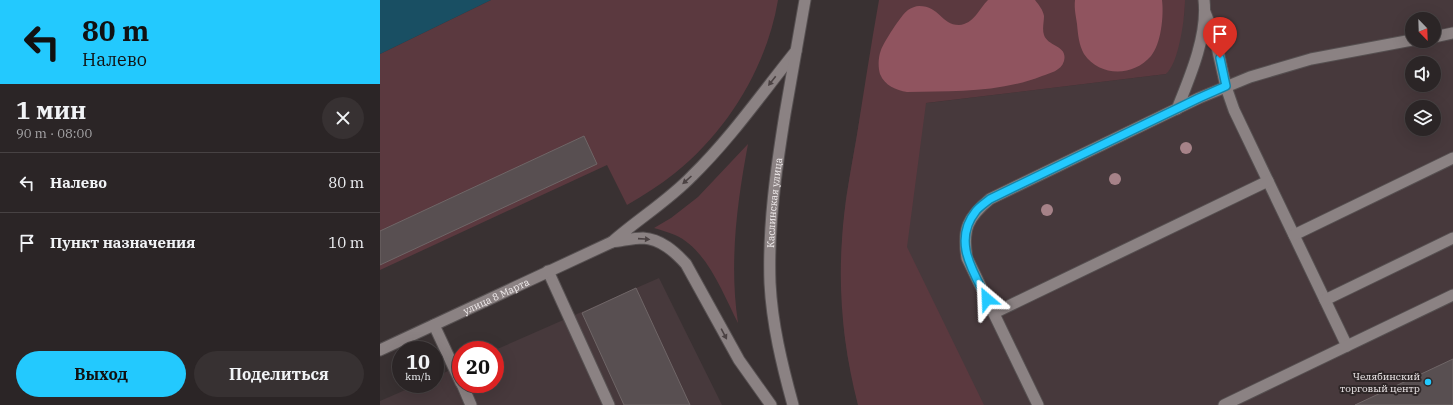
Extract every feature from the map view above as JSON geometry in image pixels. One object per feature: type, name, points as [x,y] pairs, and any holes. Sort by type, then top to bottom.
[{"type":"street","name":"Каслинская улица","points":[[792,405],[783,368],[773,314],[770,284],[770,254],[776,170],[805,0]]},
{"type":"street","points":[[1204,0],[1205,12],[1218,47],[1226,86],[1234,110],[1347,346]]},
{"type":"street","points":[[1177,109],[1195,59],[1205,12]]},
{"type":"street","points":[[1441,36],[1453,33]]},
{"type":"street","points":[[1038,405],[967,258],[964,242],[968,225],[976,211],[990,199],[1226,86],[1250,77],[1311,59],[1405,41]]},
{"type":"street","points":[[612,242],[663,202],[711,157],[796,51]]},
{"type":"street","points":[[1294,235],[1453,158]]},
{"type":"street","points":[[994,313],[1268,181]]},
{"type":"street","points":[[612,242],[644,238],[656,241],[676,253],[686,264],[736,355],[771,405]]},
{"type":"street","points":[[1325,300],[1453,238]]},
{"type":"street","name":"улица 8 Марта","points":[[380,350],[612,242]]},
{"type":"street","points":[[548,271],[609,405]]},
{"type":"street","points":[[1224,405],[1453,295]]},
{"type":"street","points":[[434,325],[452,364]]},
{"type":"street","points":[[466,393],[471,405]]},
{"type":"shaded area","points":[[491,0],[778,0],[773,25],[765,49],[755,73],[742,96],[712,138],[675,173],[658,186],[627,205],[607,165],[380,270],[380,54]]},
{"type":"shaded area","points":[[879,0],[1185,0],[1184,17],[1178,50],[1171,68],[1166,74],[926,103],[907,247],[984,405],[858,405],[849,364],[843,323],[841,281],[842,240],[848,187]]},
{"type":"shaded area","points":[[988,0],[1035,0],[1041,8],[1044,16],[1044,35],[1049,42],[1063,52],[1063,64],[1052,73],[1026,82],[1009,86],[976,90],[907,92],[895,89],[885,82],[879,71],[880,53],[893,29],[908,10],[918,6],[926,7],[932,9],[948,22],[959,25],[969,22],[976,16]]},
{"type":"shaded area","points":[[1075,0],[1162,0],[1163,14],[1161,30],[1157,44],[1151,56],[1144,63],[1135,68],[1117,72],[1099,67],[1091,62],[1082,51],[1078,36]]},
{"type":"shaded area","points":[[1185,0],[1453,0],[1453,405],[858,405],[844,331],[841,268],[846,198],[861,111],[1166,74],[1184,16]]},
{"type":"shaded area","points":[[748,144],[738,211],[734,256],[735,301],[738,323],[720,286],[705,261],[686,242],[675,235],[654,228],[671,218],[698,197]]},
{"type":"shaded area","points":[[659,278],[722,405],[380,405],[380,401],[398,393],[444,393],[444,373],[452,369],[452,393],[504,393],[504,346]]},
{"type":"water","points":[[380,0],[491,0],[380,54]]},
{"type":"building","points":[[584,136],[597,164],[380,265],[380,231]]},
{"type":"building","points":[[636,288],[690,405],[624,405],[582,313]]},
{"type":"building","name":"Челябинский торговый центр","points":[[1453,359],[1453,405],[1355,405]]},
{"type":"place","name":"Челябинский торговый центр","points":[[1428,382]]},
{"type":"route","points":[[987,299],[967,258],[964,242],[968,225],[976,211],[990,199],[1226,86],[1220,58]]}]
